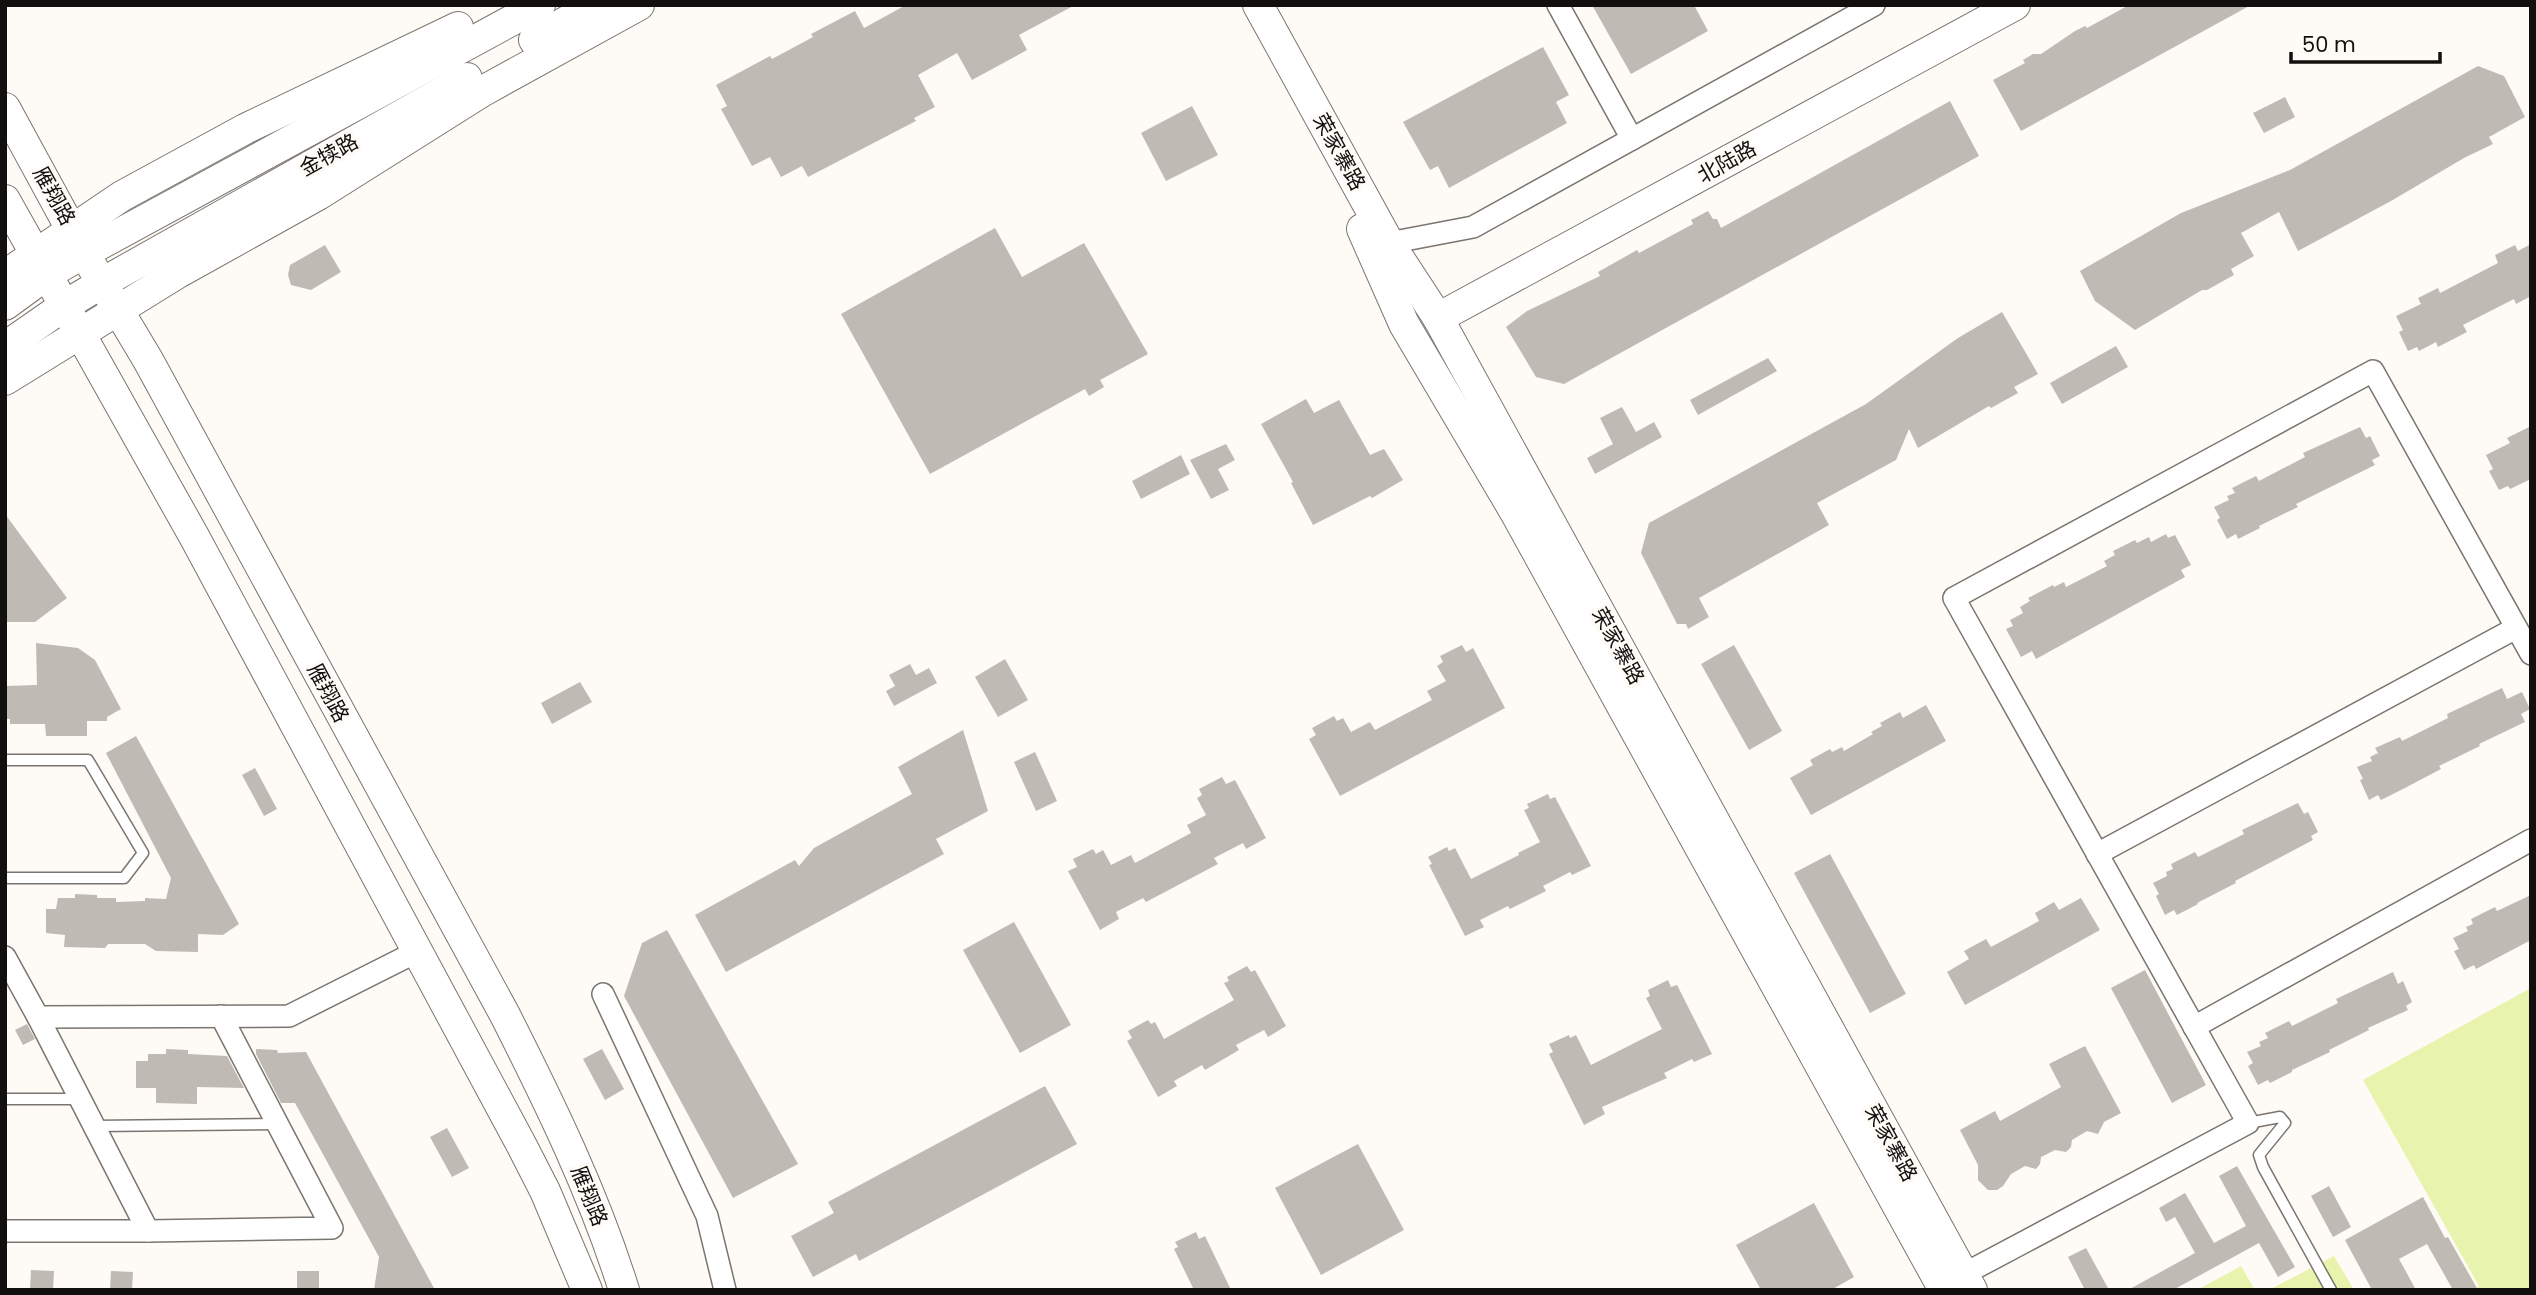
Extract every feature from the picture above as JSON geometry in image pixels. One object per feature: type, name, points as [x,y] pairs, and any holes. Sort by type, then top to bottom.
[{"type":"street","points":[[5,305],[41,265],[78,241],[122,196],[245,129],[442,36],[498,5]]},
{"type":"street","name":"金犊路","points":[[78,241],[540,5]]},
{"type":"street","name":"金犊路","points":[[5,347],[102,283],[595,5]]},
{"type":"street","points":[[5,380],[178,273],[318,195],[483,90],[639,5]]},
{"type":"street","name":"荣家寨路","points":[[1238,5],[1371,246],[1404,324],[1960,1285]]},
{"type":"street","name":"荣家寨路","points":[[1258,5],[1389,243],[1438,318],[1960,1285]]},
{"type":"street","points":[[1558,5],[1632,139]]},
{"type":"street","points":[[1389,243],[1473,227],[1874,5]]},
{"type":"street","name":"北陆路","points":[[1438,318],[2015,5]]},
{"type":"street","name":"雁翔路","points":[[5,108],[78,241],[148,360],[505,1015],[542,1087],[587,1186],[624,1290]]},
{"type":"street","name":"雁翔路","points":[[5,200],[200,547],[545,1191],[587,1290]]},
{"type":"street","points":[[5,275],[41,265]]},
{"type":"street","points":[[1960,1285],[2248,1123],[1954,598],[2373,371],[2531,653]]},
{"type":"street","points":[[2097,854],[2516,628]]},
{"type":"street","points":[[2194,1027],[2531,840]]},
{"type":"street","points":[[38,1017],[289,1016],[416,952]]},
{"type":"street","points":[[5,957],[148,1231]]},
{"type":"street","points":[[603,994],[707,1216],[725,1290]]},
{"type":"street","points":[[5,1231],[332,1228],[221,1016]]},
{"type":"lane","points":[[5,760],[88,760],[143,853],[124,878],[5,878]]},
{"type":"lane","points":[[5,1098],[81,1099]]},
{"type":"lane","points":[[2248,1123],[2280,1117],[2285,1123],[2259,1155],[2263,1167],[2331,1290]]},
{"type":"lane","points":[[95,1126],[278,1124]]},
{"type":"green space","points":[[2531,988],[2531,1290],[2474,1290],[2479,1286],[2363,1080]]},
{"type":"green space","points":[[2334,1256],[2354,1290],[2269,1290]]},
{"type":"green space","points":[[2241,1266],[2255,1290],[2197,1290]]},
{"type":"building","points":[[906,5],[1075,5],[1019,35],[1027,50],[972,80],[957,53],[918,75],[935,107],[914,118],[916,121],[808,177],[802,166],[781,177],[770,157],[752,166],[721,109],[727,106],[716,85],[770,56],[772,59],[813,37],[811,34],[855,11],[864,28]]},
{"type":"building","points":[[1592,5],[1694,5],[1708,31],[1631,74]]},
{"type":"building","points":[[2129,5],[2251,5],[2021,131],[1993,80],[2025,63],[2023,60],[2033,54],[2041,54],[2075,31],[2085,26],[2087,28]]},
{"type":"building","points":[[1543,47],[1569,95],[1556,102],[1567,123],[1449,188],[1438,166],[1430,170],[1403,122]]},
{"type":"building","points":[[2478,66],[2504,76],[2525,117],[2489,137],[2493,144],[2298,251],[2279,212],[2241,233],[2254,256],[2231,269],[2234,275],[2207,290],[2202,290],[2135,330],[2095,301],[2080,271],[2181,213],[2290,170]]},
{"type":"building","points":[[2285,97],[2295,117],[2264,133],[2253,113]]},
{"type":"building","points":[[1950,101],[1979,156],[1564,384],[1536,377],[1506,327],[1527,311],[1600,276],[1598,272],[1637,250],[1639,253],[1693,224],[1691,220],[1708,211],[1713,219],[1717,219],[1721,228]]},
{"type":"building","points":[[1192,106],[1218,155],[1166,181],[1141,133]]},
{"type":"building","points":[[995,228],[1022,277],[1084,243],[1148,354],[1100,380],[1104,387],[1089,396],[1085,389],[930,474],[841,314]]},
{"type":"building","points":[[2531,244],[2531,296],[2516,304],[2514,299],[2463,325],[2467,332],[2438,347],[2436,342],[2419,351],[2417,347],[2408,351],[2399,332],[2403,330],[2396,316],[2421,304],[2418,298],[2438,288],[2440,293],[2498,263],[2495,255],[2515,245],[2518,251]]},
{"type":"building","points":[[325,245],[341,272],[311,290],[291,285],[288,275],[290,265]]},
{"type":"building","points":[[2002,312],[2038,374],[2014,387],[2018,393],[1991,408],[1989,406],[1918,448],[1909,429],[1896,460],[1817,503],[1829,525],[1699,598],[1709,617],[1688,629],[1686,624],[1677,624],[1641,553],[1649,523],[1866,404],[1958,338]]},
{"type":"building","points":[[2116,346],[2128,367],[2062,404],[2050,383]]},
{"type":"building","points":[[1768,358],[1777,371],[1698,415],[1690,400]]},
{"type":"building","points":[[1306,399],[1314,413],[1339,400],[1370,455],[1384,449],[1403,480],[1372,498],[1370,496],[1313,525],[1261,424]]},
{"type":"building","points":[[1622,407],[1636,432],[1654,422],[1662,437],[1595,474],[1587,458],[1613,444],[1600,418]]},
{"type":"building","points":[[2531,426],[2531,479],[2510,489],[2508,486],[2499,490],[2489,471],[2493,469],[2486,455],[2510,443],[2507,438]]},
{"type":"building","points":[[2360,427],[2366,438],[2370,436],[2380,456],[2372,460],[2375,465],[2296,504],[2298,507],[2238,539],[2236,534],[2227,539],[2217,520],[2220,518],[2214,507],[2229,500],[2227,496],[2235,493],[2232,488],[2256,476],[2259,481],[2305,457],[2303,453]]},
{"type":"building","points":[[1226,444],[1235,460],[1218,469],[1229,490],[1211,499],[1190,460]]},
{"type":"building","points":[[1181,455],[1190,474],[1141,499],[1132,481]]},
{"type":"building","points":[[5,514],[67,598],[35,622],[5,622]]},
{"type":"building","points":[[2166,534],[2168,538],[2175,535],[2191,565],[2181,570],[2185,577],[2036,659],[2032,651],[2021,657],[2006,629],[2013,626],[2010,620],[2023,613],[2020,607],[2030,601],[2028,598],[2053,585],[2054,587],[2064,582],[2066,587],[2107,566],[2104,561],[2115,555],[2113,551],[2135,540],[2137,543],[2149,537],[2151,542]]},
{"type":"building","points":[[36,643],[78,648],[95,660],[121,709],[107,717],[107,721],[87,721],[87,736],[46,736],[45,724],[10,724],[10,719],[5,719],[5,686],[37,685]]},
{"type":"building","points":[[1462,645],[1466,652],[1473,648],[1505,708],[1340,796],[1309,739],[1316,735],[1312,728],[1334,716],[1337,721],[1343,718],[1351,732],[1370,722],[1375,730],[1432,700],[1427,691],[1446,681],[1437,666],[1443,662],[1440,656]]},
{"type":"building","points":[[1734,645],[1782,731],[1749,750],[1701,664]]},
{"type":"building","points":[[1005,659],[1028,700],[998,717],[975,677]]},
{"type":"building","points":[[910,664],[916,675],[929,668],[937,683],[894,706],[886,691],[895,686],[889,675]]},
{"type":"building","points":[[580,682],[592,702],[552,724],[541,703]]},
{"type":"building","points":[[2502,688],[2507,699],[2522,692],[2530,709],[2521,714],[2525,722],[2479,744],[2480,746],[2439,766],[2441,769],[2381,800],[2378,795],[2369,800],[2357,767],[2372,761],[2370,757],[2378,753],[2375,748],[2400,737],[2402,741],[2448,718],[2447,714]]},
{"type":"building","points":[[1926,705],[1946,741],[1811,815],[1790,778],[1813,765],[1810,760],[1830,749],[1832,752],[1842,747],[1844,751],[1873,734],[1871,732],[1882,726],[1880,723],[1900,712],[1903,718]]},
{"type":"building","points":[[963,730],[988,811],[936,839],[944,854],[726,972],[695,915],[795,860],[799,866],[814,848],[912,794],[898,767]]},
{"type":"building","points":[[136,736],[239,924],[223,935],[198,934],[198,952],[156,951],[145,944],[108,944],[105,948],[64,947],[65,935],[46,933],[46,909],[56,909],[58,898],[75,898],[75,894],[116,898],[116,902],[145,901],[145,898],[166,899],[171,878],[106,753]]},
{"type":"building","points":[[1035,752],[1057,801],[1036,811],[1014,762]]},
{"type":"building","points":[[255,768],[277,809],[264,816],[242,775]]},
{"type":"building","points":[[1222,777],[1226,784],[1235,780],[1266,838],[1246,849],[1243,843],[1214,858],[1218,864],[1146,902],[1143,898],[1116,912],[1119,919],[1100,930],[1068,871],[1077,867],[1073,859],[1093,849],[1096,854],[1103,850],[1111,865],[1131,855],[1135,863],[1191,833],[1187,825],[1206,815],[1197,798],[1202,795],[1199,789]]},
{"type":"building","points":[[1548,794],[1550,799],[1555,797],[1591,866],[1572,875],[1570,872],[1543,886],[1546,891],[1480,920],[1484,927],[1465,936],[1429,865],[1432,864],[1428,857],[1447,847],[1449,851],[1455,848],[1471,879],[1519,855],[1518,853],[1540,842],[1524,810],[1529,808],[1527,804]]},
{"type":"building","points":[[2298,803],[2304,814],[2308,812],[2318,832],[2311,836],[2313,840],[2177,915],[2174,910],[2165,915],[2153,883],[2167,876],[2166,872],[2173,869],[2171,864],[2195,852],[2198,857],[2244,834],[2242,830]]},
{"type":"building","points":[[1830,854],[1906,994],[1870,1013],[1794,873]]},
{"type":"building","points":[[2531,895],[2531,940],[2476,969],[2474,965],[2464,970],[2454,951],[2459,949],[2453,938],[2468,931],[2466,927],[2473,924],[2471,919],[2495,907],[2497,911]]},
{"type":"building","points":[[2081,898],[2100,930],[1965,1005],[1947,972],[1969,959],[1964,951],[1986,939],[1991,947],[2039,921],[2035,913],[2054,902],[2059,910]]},
{"type":"building","points":[[1014,922],[1071,1025],[1020,1053],[963,950]]},
{"type":"building","points":[[667,930],[798,1164],[733,1198],[624,996],[642,943]]},
{"type":"building","points":[[1247,966],[1251,972],[1255,970],[1286,1026],[1268,1037],[1264,1030],[1236,1045],[1239,1050],[1205,1070],[1202,1065],[1174,1081],[1177,1086],[1158,1097],[1127,1041],[1132,1038],[1128,1031],[1148,1020],[1151,1024],[1155,1022],[1164,1039],[1234,1000],[1224,983],[1229,981],[1227,977]]},
{"type":"building","points":[[2145,970],[2206,1085],[2172,1103],[2111,988]]},
{"type":"building","points":[[2393,972],[2398,984],[2403,981],[2412,1002],[2406,1006],[2408,1010],[2368,1028],[2369,1030],[2329,1050],[2330,1052],[2270,1083],[2268,1080],[2258,1085],[2248,1066],[2253,1063],[2247,1052],[2261,1046],[2259,1042],[2268,1038],[2265,1033],[2289,1021],[2292,1026],[2338,1003],[2336,999]]},
{"type":"building","points":[[1668,980],[1671,987],[1677,985],[1712,1054],[1694,1062],[1692,1059],[1664,1073],[1667,1078],[1602,1107],[1605,1114],[1584,1125],[1549,1054],[1553,1052],[1549,1044],[1569,1035],[1570,1038],[1576,1035],[1591,1065],[1662,1029],[1646,998],[1650,996],[1648,990]]},
{"type":"building","points":[[27,1024],[35,1039],[23,1045],[15,1030]]},
{"type":"building","points":[[2085,1046],[2121,1113],[2104,1122],[2098,1134],[2087,1131],[2072,1140],[2071,1147],[2066,1152],[2055,1150],[2041,1157],[2036,1169],[2025,1166],[2011,1174],[1997,1190],[1988,1190],[1978,1180],[1978,1165],[1960,1130],[1995,1111],[2000,1121],[2061,1087],[2049,1064]]},
{"type":"building","points":[[166,1049],[188,1050],[188,1054],[227,1056],[244,1088],[197,1087],[197,1104],[156,1103],[156,1088],[136,1088],[136,1061],[148,1061],[148,1054],[166,1054]]},
{"type":"building","points":[[256,1049],[277,1050],[278,1053],[306,1052],[435,1290],[374,1290],[379,1257],[295,1103],[281,1103],[256,1054]]},
{"type":"building","points":[[602,1049],[624,1089],[605,1100],[583,1059]]},
{"type":"building","points":[[1045,1086],[1077,1144],[859,1261],[856,1254],[813,1277],[791,1236],[834,1213],[828,1202]]},
{"type":"building","points":[[447,1128],[469,1168],[452,1177],[430,1137]]},
{"type":"building","points":[[1358,1144],[1404,1230],[1321,1275],[1275,1188]]},
{"type":"building","points":[[2237,1166],[2295,1267],[2278,1277],[2259,1243],[2173,1290],[2128,1290],[2195,1253],[2175,1217],[2166,1222],[2159,1208],[2185,1193],[2214,1243],[2246,1226],[2219,1176]]},
{"type":"building","points":[[2329,1186],[2351,1227],[2333,1237],[2311,1196]]},
{"type":"building","points":[[2423,1197],[2478,1290],[2453,1290],[2427,1244],[2399,1259],[2416,1290],[2372,1290],[2345,1240]]},
{"type":"building","points":[[1814,1203],[1854,1277],[1831,1290],[1761,1290],[1736,1245]]},
{"type":"building","points":[[1196,1232],[1199,1239],[1205,1236],[1231,1290],[1194,1290],[1174,1249],[1178,1247],[1175,1242]]},
{"type":"building","points":[[2086,1248],[2109,1290],[2085,1290],[2068,1257]]},
{"type":"building","points":[[31,1270],[54,1271],[53,1290],[30,1290]]},
{"type":"building","points":[[111,1271],[133,1272],[132,1290],[110,1290]]},
{"type":"building","points":[[297,1271],[319,1271],[319,1290],[297,1290]]}]
